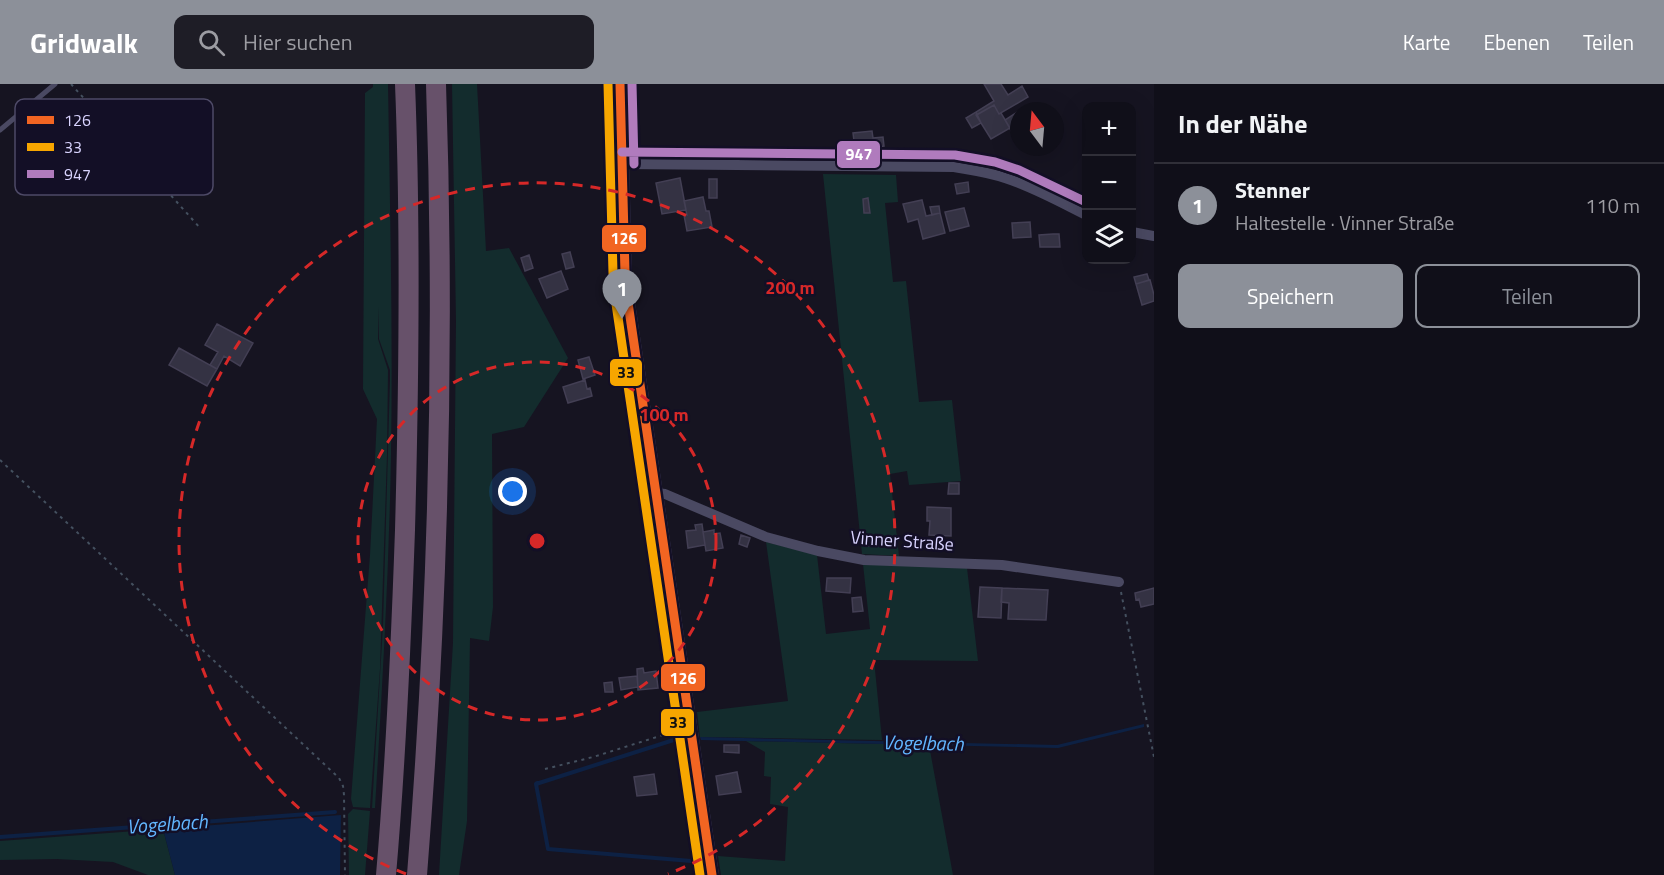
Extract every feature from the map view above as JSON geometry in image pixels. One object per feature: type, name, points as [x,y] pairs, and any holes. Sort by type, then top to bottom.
[{"type":"highway","points":[[386,875],[399,699],[407,442],[409,262],[405,84]]},
{"type":"highway","points":[[417,875],[432,656],[439,432],[436,84]]},
{"type":"street","points":[[620,84],[625,273],[712,875]]},
{"type":"street","points":[[622,164],[954,167],[979,171],[1018,183],[1082,213]]},
{"type":"street","points":[[1136,233],[1154,236]]},
{"type":"street","name":"Vinner Straße","points":[[656,493],[665,494],[766,537],[864,560],[1002,565],[1119,582]]},
{"type":"lane","points":[[37,99],[55,84]]},
{"type":"lane","points":[[0,130],[15,117]]},
{"type":"path","points":[[71,84],[84,99]]},
{"type":"path","points":[[171,195],[201,229]]},
{"type":"path","points":[[0,460],[339,778],[344,795],[345,875]]},
{"type":"path","points":[[1119,582],[1154,757]]},
{"type":"path","points":[[545,769],[593,757],[691,726]]},
{"type":"green space","points":[[373,84],[388,84],[392,409],[385,632],[375,808],[372,808],[383,626],[390,380],[390,370],[379,339],[378,307],[378,339],[388,370],[387,455],[380,669],[370,808],[353,807],[351,799],[370,555],[377,419],[363,389],[365,93],[373,87]]},
{"type":"green space","points":[[452,84],[477,84],[486,251],[509,248],[568,358],[524,427],[492,434],[493,607],[489,641],[470,638],[467,821],[459,875],[439,875],[453,643],[456,321]]},
{"type":"green space","points":[[823,174],[896,175],[898,202],[885,203],[893,282],[906,281],[919,402],[952,400],[961,481],[909,485],[907,471],[890,474],[899,556],[862,554]]},
{"type":"green space","points":[[766,542],[817,555],[826,634],[870,629],[863,564],[967,568],[978,661],[874,660],[882,740],[700,737],[697,712],[788,701]]},
{"type":"green space","points":[[746,741],[929,745],[953,875],[721,875],[718,856],[785,861],[788,807],[770,804],[771,777],[764,776],[765,752]]},
{"type":"green space","points":[[353,809],[370,811],[365,875],[349,875],[348,814]]},
{"type":"green space","points":[[163,829],[175,875],[148,875],[113,862],[57,859],[0,860],[0,841]]},
{"type":"water","points":[[1144,724],[1144,727],[1058,748],[701,740],[700,737],[1057,745]]},
{"type":"water","points":[[341,815],[340,875],[175,875],[163,829]]},
{"type":"building","points":[[984,84],[1001,84],[1008,95],[1022,86],[1028,97],[1019,102],[1010,102],[1010,108],[999,114],[994,105],[977,115],[976,112],[994,101]]},
{"type":"building","points":[[994,105],[1010,128],[991,139],[976,115]]},
{"type":"building","points":[[976,112],[981,123],[972,128],[966,118]]},
{"type":"building","points":[[1010,117],[1010,129],[1005,120]]},
{"type":"building","points":[[872,131],[873,138],[883,137],[884,146],[855,149],[853,133]]},
{"type":"building","points":[[680,178],[686,210],[662,214],[656,183]]},
{"type":"building","points":[[709,179],[717,179],[717,198],[709,198]]},
{"type":"building","points":[[968,182],[969,192],[957,194],[955,184]]},
{"type":"building","points":[[703,197],[712,227],[687,231],[684,201]]},
{"type":"building","points":[[868,198],[870,213],[864,213],[863,199]]},
{"type":"building","points":[[922,200],[926,216],[940,213],[945,233],[923,239],[918,219],[908,222],[903,204]]},
{"type":"building","points":[[939,206],[940,213],[932,215],[930,207]]},
{"type":"building","points":[[964,208],[969,226],[950,231],[945,212]]},
{"type":"building","points":[[1030,222],[1031,237],[1013,238],[1012,223]]},
{"type":"building","points":[[1059,234],[1060,247],[1040,247],[1039,235]]},
{"type":"building","points":[[570,252],[574,267],[566,269],[562,254]]},
{"type":"building","points":[[529,255],[533,268],[525,271],[521,258]]},
{"type":"building","points":[[561,271],[568,289],[547,298],[539,279]]},
{"type":"building","points":[[1147,274],[1149,280],[1136,284],[1134,277]]},
{"type":"building","points":[[1150,280],[1154,301],[1142,305],[1136,284]]},
{"type":"building","points":[[217,324],[253,343],[240,366],[224,356],[217,369],[210,365],[218,352],[205,345]]},
{"type":"building","points":[[179,348],[217,369],[207,386],[169,365]]},
{"type":"building","points":[[589,357],[595,375],[583,379],[578,360]]},
{"type":"building","points":[[585,380],[592,396],[568,403],[563,387]]},
{"type":"building","points":[[949,483],[959,483],[959,494],[948,494]]},
{"type":"building","points":[[927,507],[951,508],[951,536],[929,535],[930,521],[927,521]]},
{"type":"building","points":[[702,524],[705,545],[688,548],[686,531],[696,530],[695,525]]},
{"type":"building","points":[[714,530],[714,534],[720,533],[723,548],[706,551],[703,532]]},
{"type":"building","points":[[741,535],[750,538],[747,547],[739,544]]},
{"type":"building","points":[[877,538],[878,546],[866,546],[866,539]]},
{"type":"building","points":[[827,578],[851,578],[850,593],[826,591]]},
{"type":"building","points":[[980,587],[1002,588],[1001,618],[978,617]]},
{"type":"building","points":[[1002,588],[1048,590],[1046,620],[1008,619],[1009,603],[1001,602]]},
{"type":"building","points":[[1154,588],[1154,604],[1141,607],[1139,599],[1136,600],[1135,593]]},
{"type":"building","points":[[861,597],[863,611],[853,612],[852,598]]},
{"type":"building","points":[[643,668],[644,673],[656,671],[658,688],[638,690],[637,669]]},
{"type":"building","points":[[637,676],[638,687],[621,690],[619,678]]},
{"type":"building","points":[[612,682],[613,692],[605,692],[604,683]]},
{"type":"building","points":[[724,745],[739,745],[739,753],[724,752]]},
{"type":"building","points":[[737,772],[741,792],[719,795],[716,776]]},
{"type":"building","points":[[654,774],[657,794],[637,796],[634,777]]},
{"type":"waterway","name":"Vogelbach","points":[[537,783],[683,737]]},
{"type":"waterway","points":[[536,784],[548,849],[703,862]]},
{"type":"waterway","name":"Vogelbach","points":[[0,837],[335,812]]},
{"type":"transit line","name":"33","points":[[608,84],[615,297],[700,875]]},
{"type":"transit line","name":"126","points":[[620,84],[627,296],[712,875]]},
{"type":"transit line","name":"947","points":[[632,84],[634,164]]},
{"type":"transit line","name":"947","points":[[622,152],[955,155],[995,162],[1019,170],[1082,200]]},
{"type":"place","name":"Stenner","points":[[622,319]]}]
